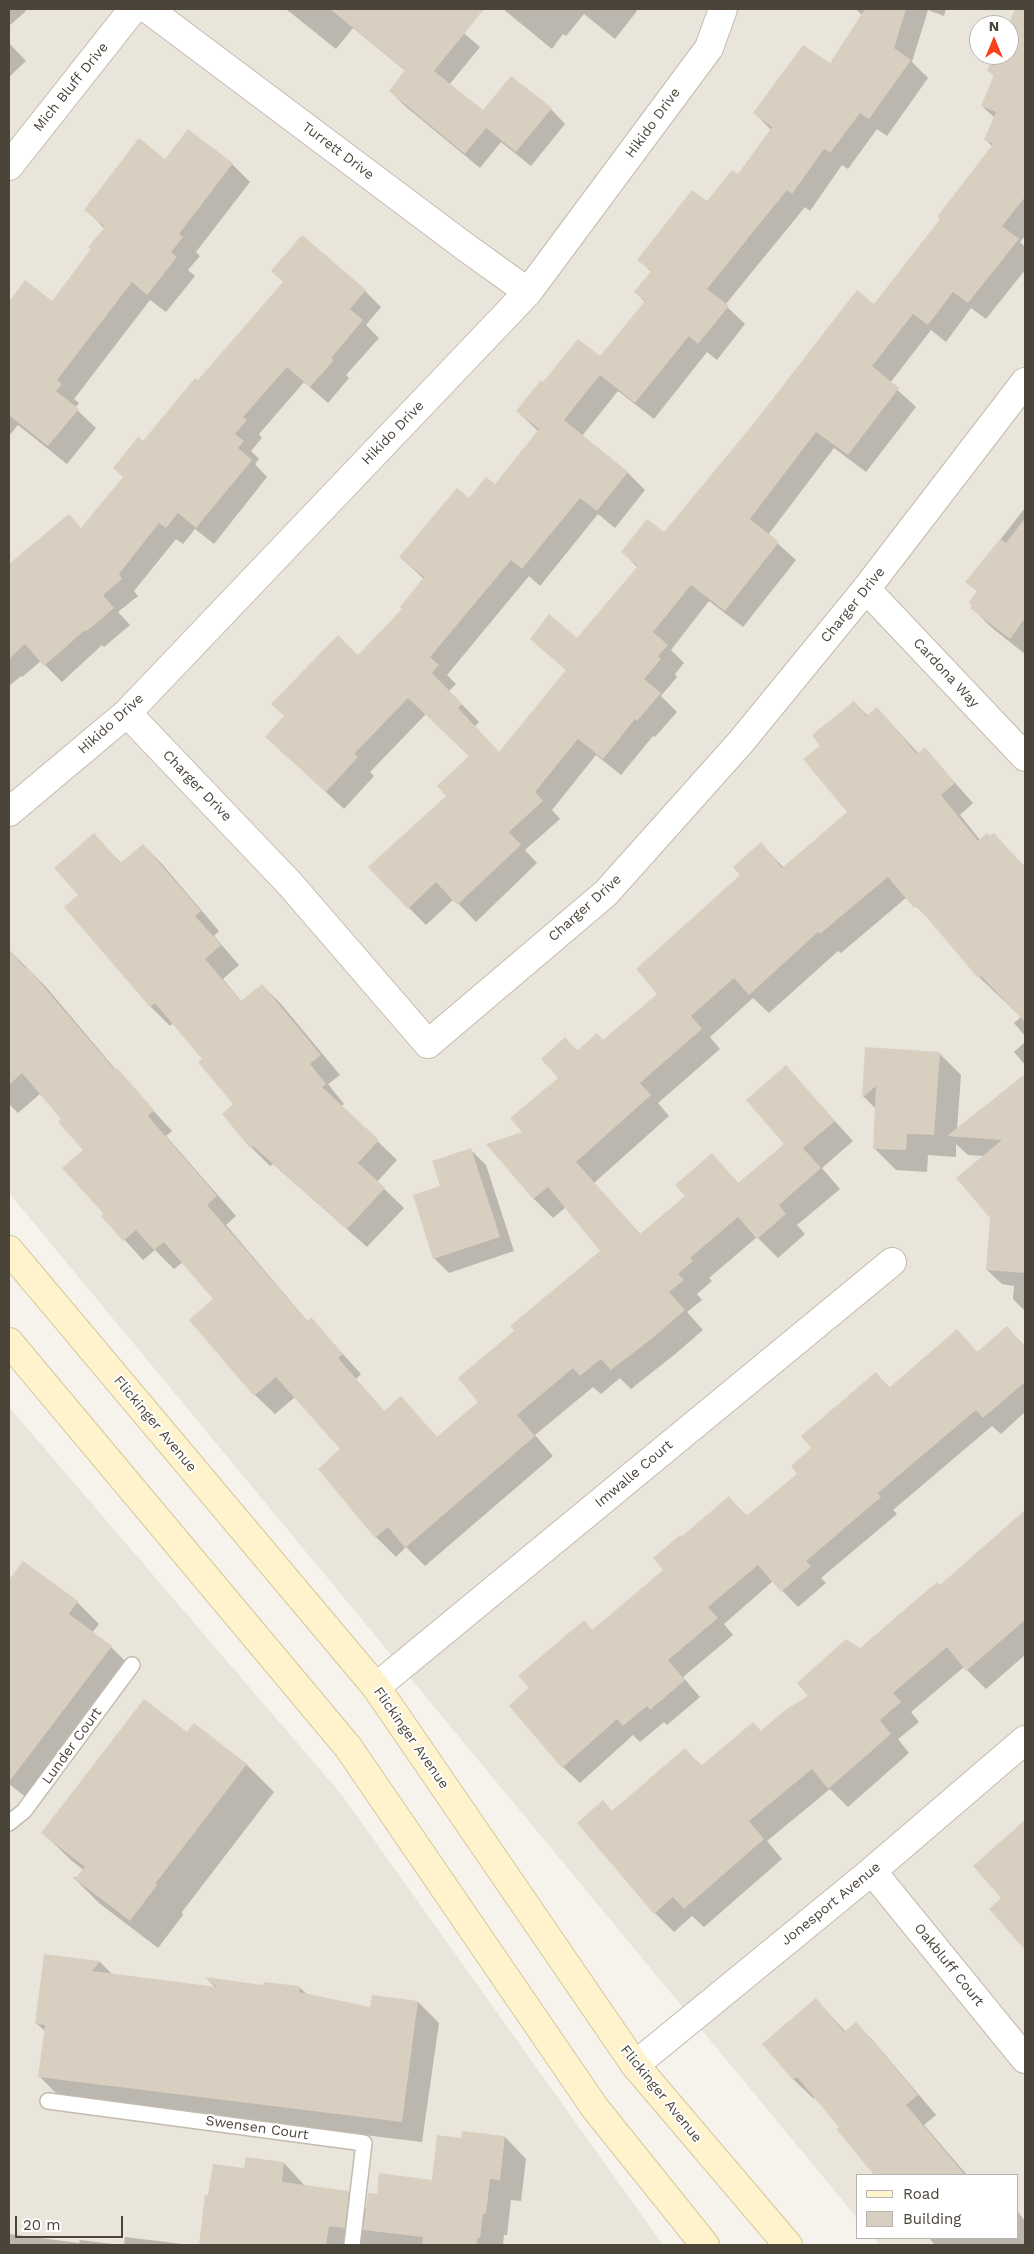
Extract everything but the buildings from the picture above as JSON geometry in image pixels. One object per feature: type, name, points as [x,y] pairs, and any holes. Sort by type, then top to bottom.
[{"type":"main road","name":"Flickinger Avenue","points":[[9,1250],[376,1687],[634,2066],[788,2245]]},
{"type":"main road","points":[[9,1342],[348,1747],[595,2108],[704,2245]]},
{"type":"street","name":"Mich Bluff Drive","points":[[9,166],[133,9]]},
{"type":"street","name":"Turrett Drive","points":[[148,9],[528,292]]},
{"type":"street","name":"Hikido Drive","points":[[9,812],[127,713],[528,292],[708,48],[723,9]]},
{"type":"street","name":"Charger Drive","points":[[127,713],[290,884],[428,1044],[606,893],[740,743],[866,589],[1025,382]]},
{"type":"street","name":"Cardona Way","points":[[866,589],[1025,757]]},
{"type":"street","name":"Imwalle Court","points":[[376,1687],[892,1262]]},
{"type":"street","name":"Jonesport Avenue","points":[[634,2066],[872,1871],[1025,1740]]},
{"type":"street","name":"Oakbluff Court","points":[[872,1871],[1025,2059]]},
{"type":"lane","name":"Lunder Court","points":[[9,1823],[24,1811],[132,1665]]},
{"type":"lane","name":"Swensen Court","points":[[48,2101],[364,2143],[352,2245]]},
{"type":"shaded area","points":[[9,9],[1025,9],[1025,2245],[880,2245],[875,2239],[1019,2239],[1019,2174],[856,2174],[856,2217],[9,1193]]},
{"type":"shaded area","points":[[9,1407],[342,1795],[663,2245],[9,2245]]}]
